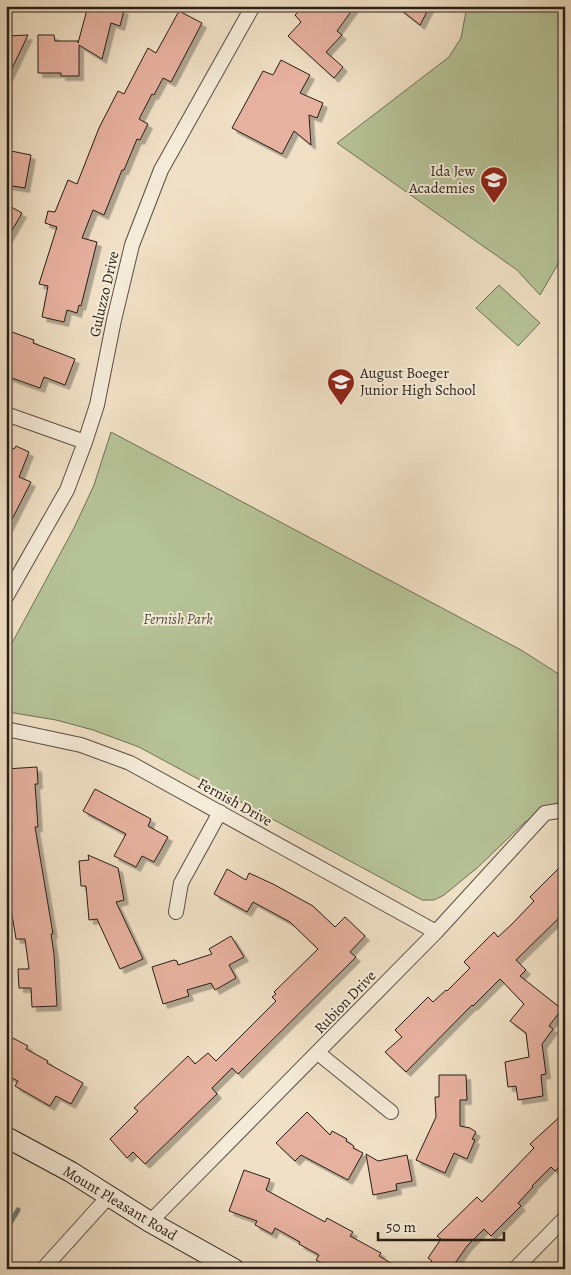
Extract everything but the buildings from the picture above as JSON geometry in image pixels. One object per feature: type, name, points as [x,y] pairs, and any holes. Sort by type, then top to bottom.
[{"type":"street","name":"Guluzzo Drive","points":[[6,597],[67,490],[97,405],[114,320],[132,245],[161,170],[253,6]]},
{"type":"street","points":[[6,414],[84,442]]},
{"type":"street","name":"Fernish Drive","points":[[6,729],[81,745],[130,763],[436,932]]},
{"type":"street","name":"Rubion Drive","points":[[150,1222],[436,932],[545,813],[565,810]]},
{"type":"street","points":[[176,912],[181,883],[220,812]]},
{"type":"street","points":[[318,1053],[391,1112]]},
{"type":"street","name":"Mount Pleasant Road","points":[[6,1137],[70,1172],[150,1222],[234,1269]]},
{"type":"street","points":[[43,1269],[109,1196]]},
{"type":"street","points":[[514,1269],[565,1218]]},
{"type":"green space","name":"Ida Jew Academies","points":[[467,6],[565,6],[565,252],[540,295],[517,270],[337,143],[449,57],[461,38]]},
{"type":"green space","points":[[499,285],[540,323],[518,346],[476,308]]},
{"type":"green space","name":"Fernish Park","points":[[111,432],[521,650],[565,678],[565,800],[554,804],[525,822],[477,868],[444,895],[434,900],[422,900],[139,747],[93,730],[56,720],[8,712],[6,710],[6,659],[12,643],[74,528],[94,485]]},
{"type":"waterway","points":[[6,1230],[18,1210]]},
{"type":"place","name":"Ida Jew Academies","points":[[494,204]]},
{"type":"place","name":"August Boeger Junior High School","points":[[341,406]]}]
